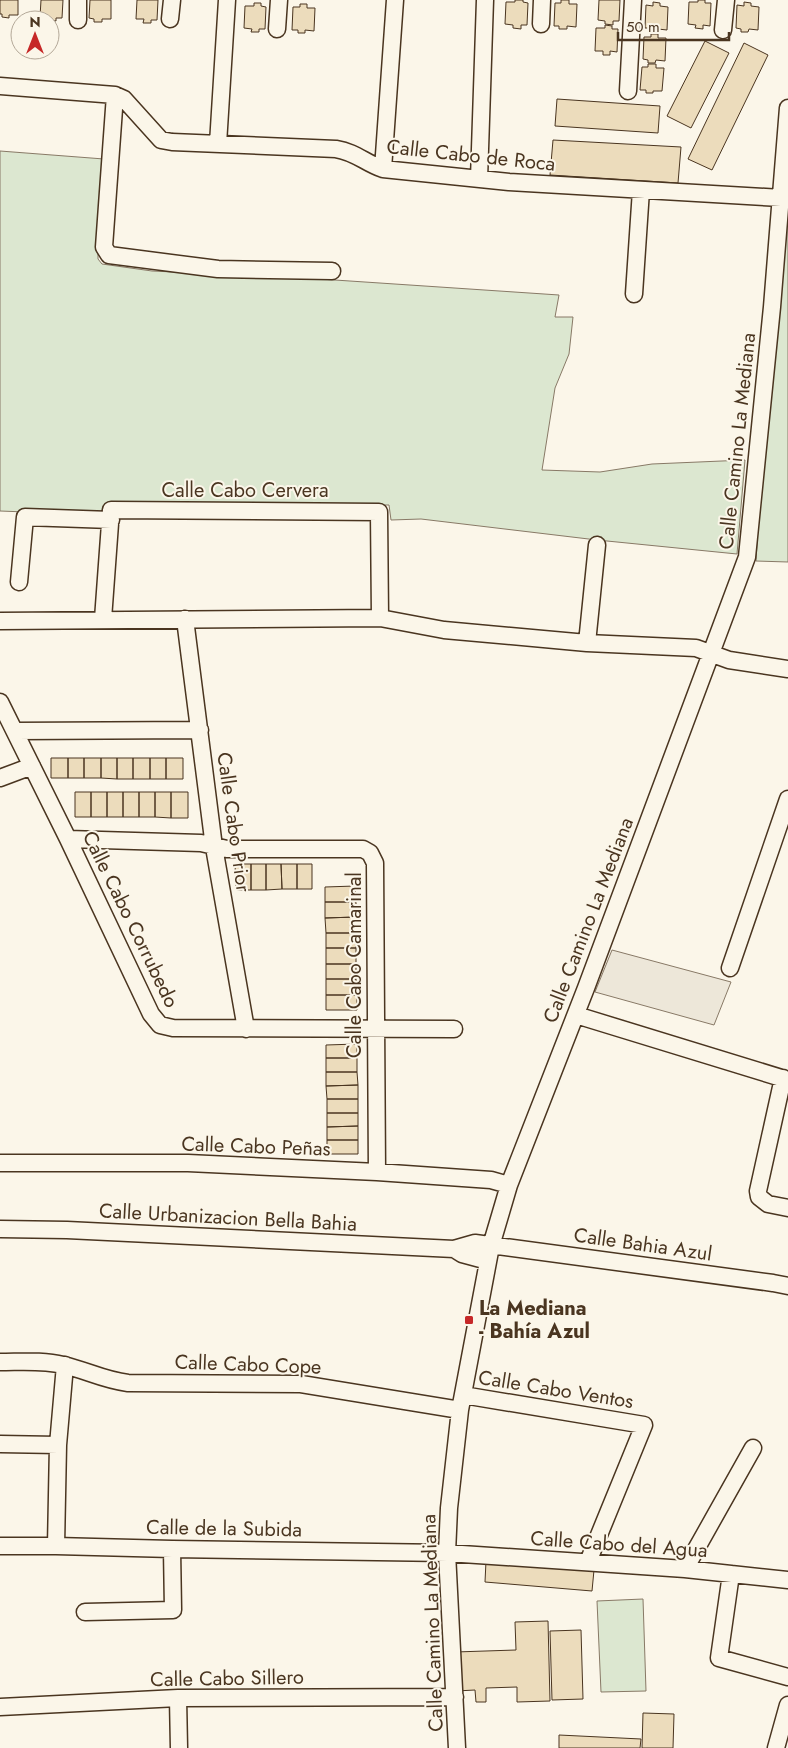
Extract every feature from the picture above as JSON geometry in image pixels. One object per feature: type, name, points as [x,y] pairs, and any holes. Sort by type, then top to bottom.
[{"type":"street","points":[[78,0],[78,20]]},
{"type":"street","points":[[170,19],[172,0]]},
{"type":"street","points":[[218,144],[227,0]]},
{"type":"street","points":[[278,29],[279,0]]},
{"type":"street","points":[[383,169],[395,0]]},
{"type":"street","points":[[478,179],[485,0]]},
{"type":"street","points":[[541,24],[542,0]]},
{"type":"street","points":[[628,91],[634,0]]},
{"type":"street","points":[[723,30],[726,0]]},
{"type":"street","points":[[0,86],[115,95],[104,247],[109,256],[218,269],[332,271]]},
{"type":"street","name":"Calle Cabo de Roca","points":[[115,95],[124,99],[161,140],[348,151],[383,169],[478,179],[781,198]]},
{"type":"street","name":"Calle Camino La Mediana","points":[[457,1748],[447,1553],[449,1508],[461,1403],[488,1261],[509,1185],[576,1015],[747,557],[788,108]]},
{"type":"street","points":[[634,294],[641,190]]},
{"type":"street","name":"Calle Cabo Cervera","points":[[19,582],[25,516],[379,512],[380,618]]},
{"type":"street","points":[[103,619],[111,515]]},
{"type":"street","points":[[587,643],[597,545]]},
{"type":"street","points":[[0,620],[380,618],[444,630],[587,643],[696,648],[729,660],[788,669]]},
{"type":"street","name":"Calle Cabo Prior","points":[[185,619],[214,847],[246,1029]]},
{"type":"street","name":"Calle Cabo Corrubedo","points":[[0,702],[154,1020],[173,1028],[454,1029]]},
{"type":"street","points":[[15,730],[200,730]]},
{"type":"street","points":[[0,778],[32,766]]},
{"type":"street","points":[[730,968],[788,799]]},
{"type":"street","name":"Calle Cabo Camarinal","points":[[68,839],[201,843],[228,849],[364,849],[370,853],[375,863],[377,1172]]},
{"type":"street","points":[[576,1015],[785,1079],[759,1186],[759,1197],[768,1204],[788,1208]]},
{"type":"street","name":"Calle Cabo Peñas","points":[[0,1163],[188,1164],[377,1172],[491,1180],[509,1185]]},
{"type":"street","name":"Calle Urbanizacion Bella Bahia","points":[[0,1229],[67,1230],[454,1249],[475,1243],[492,1245]]},
{"type":"street","name":"Calle Bahia Azul","points":[[492,1245],[788,1286]]},
{"type":"street","name":"Calle Urbanizacion Bella Bahia","points":[[454,1249],[462,1254],[488,1261]]},
{"type":"street","name":"Calle Cabo Cope","points":[[0,1362],[50,1362],[65,1365],[110,1381],[128,1383],[301,1384],[461,1403]]},
{"type":"street","points":[[56,1546],[58,1445],[65,1365]]},
{"type":"street","name":"Calle Cabo Ventos","points":[[461,1403],[644,1425],[588,1562]]},
{"type":"street","points":[[0,1444],[58,1445]]},
{"type":"street","points":[[685,1569],[753,1448]]},
{"type":"street","name":"Calle de la Subida","points":[[0,1546],[447,1553]]},
{"type":"street","points":[[85,1612],[173,1610],[172,1549]]},
{"type":"street","name":"Calle Cabo del Agua","points":[[447,1553],[685,1569],[788,1580]]},
{"type":"street","points":[[731,1574],[719,1658],[788,1677]]},
{"type":"street","name":"Calle Cabo Sillero","points":[[0,1706],[178,1698],[455,1697]]},
{"type":"street","points":[[178,1698],[179,1748]]},
{"type":"street","points":[[776,1748],[788,1705]]},
{"type":"green space","points":[[0,151],[104,159],[98,250],[98,259],[102,264],[152,271],[305,278],[559,295],[555,317],[573,317],[569,354],[555,388],[542,470],[600,472],[652,464],[745,460],[737,554],[421,519],[391,520],[389,505],[105,505],[103,515],[0,511]]},
{"type":"green space","points":[[788,206],[788,562],[756,561],[759,510]]},
{"type":"green space","points":[[643,1599],[646,1691],[601,1692],[597,1601]]},
{"type":"shaded area","points":[[612,950],[731,982],[714,1025],[595,992]]},
{"type":"building","points":[[0,0],[18,0],[18,10],[10,10],[9,18],[2,17],[2,14],[0,14]]},
{"type":"building","points":[[41,0],[63,0],[62,18],[60,18],[60,10],[40,10]]},
{"type":"building","points":[[90,0],[111,0],[111,19],[102,19],[102,22],[94,22],[94,19],[89,18]]},
{"type":"building","points":[[137,0],[158,0],[157,20],[151,20],[151,23],[143,23],[144,19],[136,19]]},
{"type":"building","points":[[515,0],[523,0],[523,2],[528,3],[527,25],[521,25],[521,29],[505,24],[506,2],[515,2]]},
{"type":"building","points":[[561,0],[569,0],[569,4],[577,4],[576,27],[567,26],[567,29],[559,29],[559,26],[554,26],[555,3],[561,3]]},
{"type":"building","points":[[599,0],[620,0],[619,21],[613,21],[613,25],[605,24],[605,21],[598,20]]},
{"type":"building","points":[[698,0],[705,0],[705,3],[711,3],[710,26],[703,25],[703,29],[695,28],[696,25],[688,24],[689,2],[698,2]]},
{"type":"building","points":[[653,2],[660,3],[660,6],[668,7],[667,30],[658,29],[657,32],[650,31],[650,28],[645,28],[646,5],[653,6]]},
{"type":"building","points":[[744,2],[751,3],[751,6],[759,7],[758,30],[749,29],[748,32],[741,32],[741,29],[736,28],[737,5],[744,6]]},
{"type":"building","points":[[254,3],[261,3],[261,6],[266,7],[265,29],[259,29],[259,32],[251,32],[252,29],[244,28],[245,6],[254,6]]},
{"type":"building","points":[[300,4],[307,4],[307,8],[315,8],[314,31],[305,30],[305,33],[298,33],[298,30],[292,30],[293,7],[300,7]]},
{"type":"building","points":[[605,25],[612,26],[612,29],[618,29],[617,52],[610,51],[610,55],[603,55],[603,51],[595,51],[596,28],[605,28]]},
{"type":"building","points":[[651,34],[658,34],[658,38],[666,38],[665,61],[656,60],[655,63],[648,63],[648,60],[643,59],[644,37],[651,37]]},
{"type":"building","points":[[705,41],[729,53],[691,128],[667,116]]},
{"type":"building","points":[[744,43],[768,55],[712,170],[688,159]]},
{"type":"building","points":[[648,64],[656,64],[656,68],[664,68],[662,91],[646,93],[646,90],[640,90],[642,67],[648,67]]},
{"type":"building","points":[[557,99],[660,106],[658,133],[555,126]]},
{"type":"building","points":[[553,140],[681,147],[678,183],[550,175]]},
{"type":"building","points":[[51,758],[68,758],[68,778],[51,778]]},
{"type":"building","points":[[68,758],[84,758],[84,778],[68,778]]},
{"type":"building","points":[[84,758],[101,758],[101,778],[84,778]]},
{"type":"building","points":[[101,758],[117,758],[117,779],[101,778]]},
{"type":"building","points":[[117,758],[133,758],[133,779],[117,779]]},
{"type":"building","points":[[133,758],[150,758],[150,779],[133,779]]},
{"type":"building","points":[[150,758],[166,758],[166,779],[150,779]]},
{"type":"building","points":[[166,758],[183,758],[183,779],[166,779]]},
{"type":"building","points":[[75,792],[91,792],[91,817],[75,817]]},
{"type":"building","points":[[91,792],[107,792],[107,817],[91,817]]},
{"type":"building","points":[[107,792],[123,792],[123,817],[107,817]]},
{"type":"building","points":[[123,792],[139,792],[139,817],[123,817]]},
{"type":"building","points":[[139,792],[155,792],[155,817],[139,817]]},
{"type":"building","points":[[155,792],[171,792],[171,818],[155,817]]},
{"type":"building","points":[[171,792],[188,792],[188,818],[171,818]]},
{"type":"building","points":[[235,864],[251,864],[251,890],[236,890]]},
{"type":"building","points":[[251,864],[266,864],[266,890],[251,890]]},
{"type":"building","points":[[266,864],[281,864],[282,889],[266,890]]},
{"type":"building","points":[[281,864],[297,864],[297,889],[282,889]]},
{"type":"building","points":[[297,864],[312,864],[312,889],[297,889]]},
{"type":"building","points":[[355,886],[356,902],[325,902],[325,887]]},
{"type":"building","points":[[325,902],[356,902],[356,917],[325,918]]},
{"type":"building","points":[[356,917],[356,933],[326,933],[325,918]]},
{"type":"building","points":[[326,933],[356,933],[356,948],[326,948]]},
{"type":"building","points":[[326,948],[356,948],[356,964],[326,964]]},
{"type":"building","points":[[326,964],[356,964],[356,979],[326,979]]},
{"type":"building","points":[[326,979],[356,979],[357,995],[326,995]]},
{"type":"building","points":[[326,995],[357,995],[357,1010],[326,1010]]},
{"type":"building","points":[[357,1044],[357,1058],[326,1058],[326,1045]]},
{"type":"building","points":[[326,1058],[357,1058],[357,1072],[326,1072]]},
{"type":"building","points":[[326,1072],[357,1072],[358,1085],[326,1086]]},
{"type":"building","points":[[358,1085],[358,1099],[327,1099],[326,1086]]},
{"type":"building","points":[[327,1099],[358,1099],[358,1113],[327,1113]]},
{"type":"building","points":[[327,1113],[358,1113],[358,1126],[327,1127]]},
{"type":"building","points":[[358,1126],[358,1140],[327,1140],[327,1127]]},
{"type":"building","points":[[327,1140],[358,1140],[358,1154],[327,1154]]},
{"type":"building","points":[[486,1561],[594,1570],[592,1591],[485,1582]]},
{"type":"building","points":[[548,1621],[550,1701],[517,1702],[517,1687],[486,1688],[486,1702],[476,1702],[475,1690],[456,1691],[455,1652],[516,1650],[515,1622]]},
{"type":"building","points":[[581,1630],[583,1699],[552,1700],[550,1631]]},
{"type":"building","points":[[643,1713],[674,1714],[673,1748],[642,1748]]},
{"type":"building","points":[[559,1735],[641,1739],[640,1748],[559,1748]]},
{"type":"place","name":"La Mediana - Bahía Azul","points":[[469,1320]]}]
